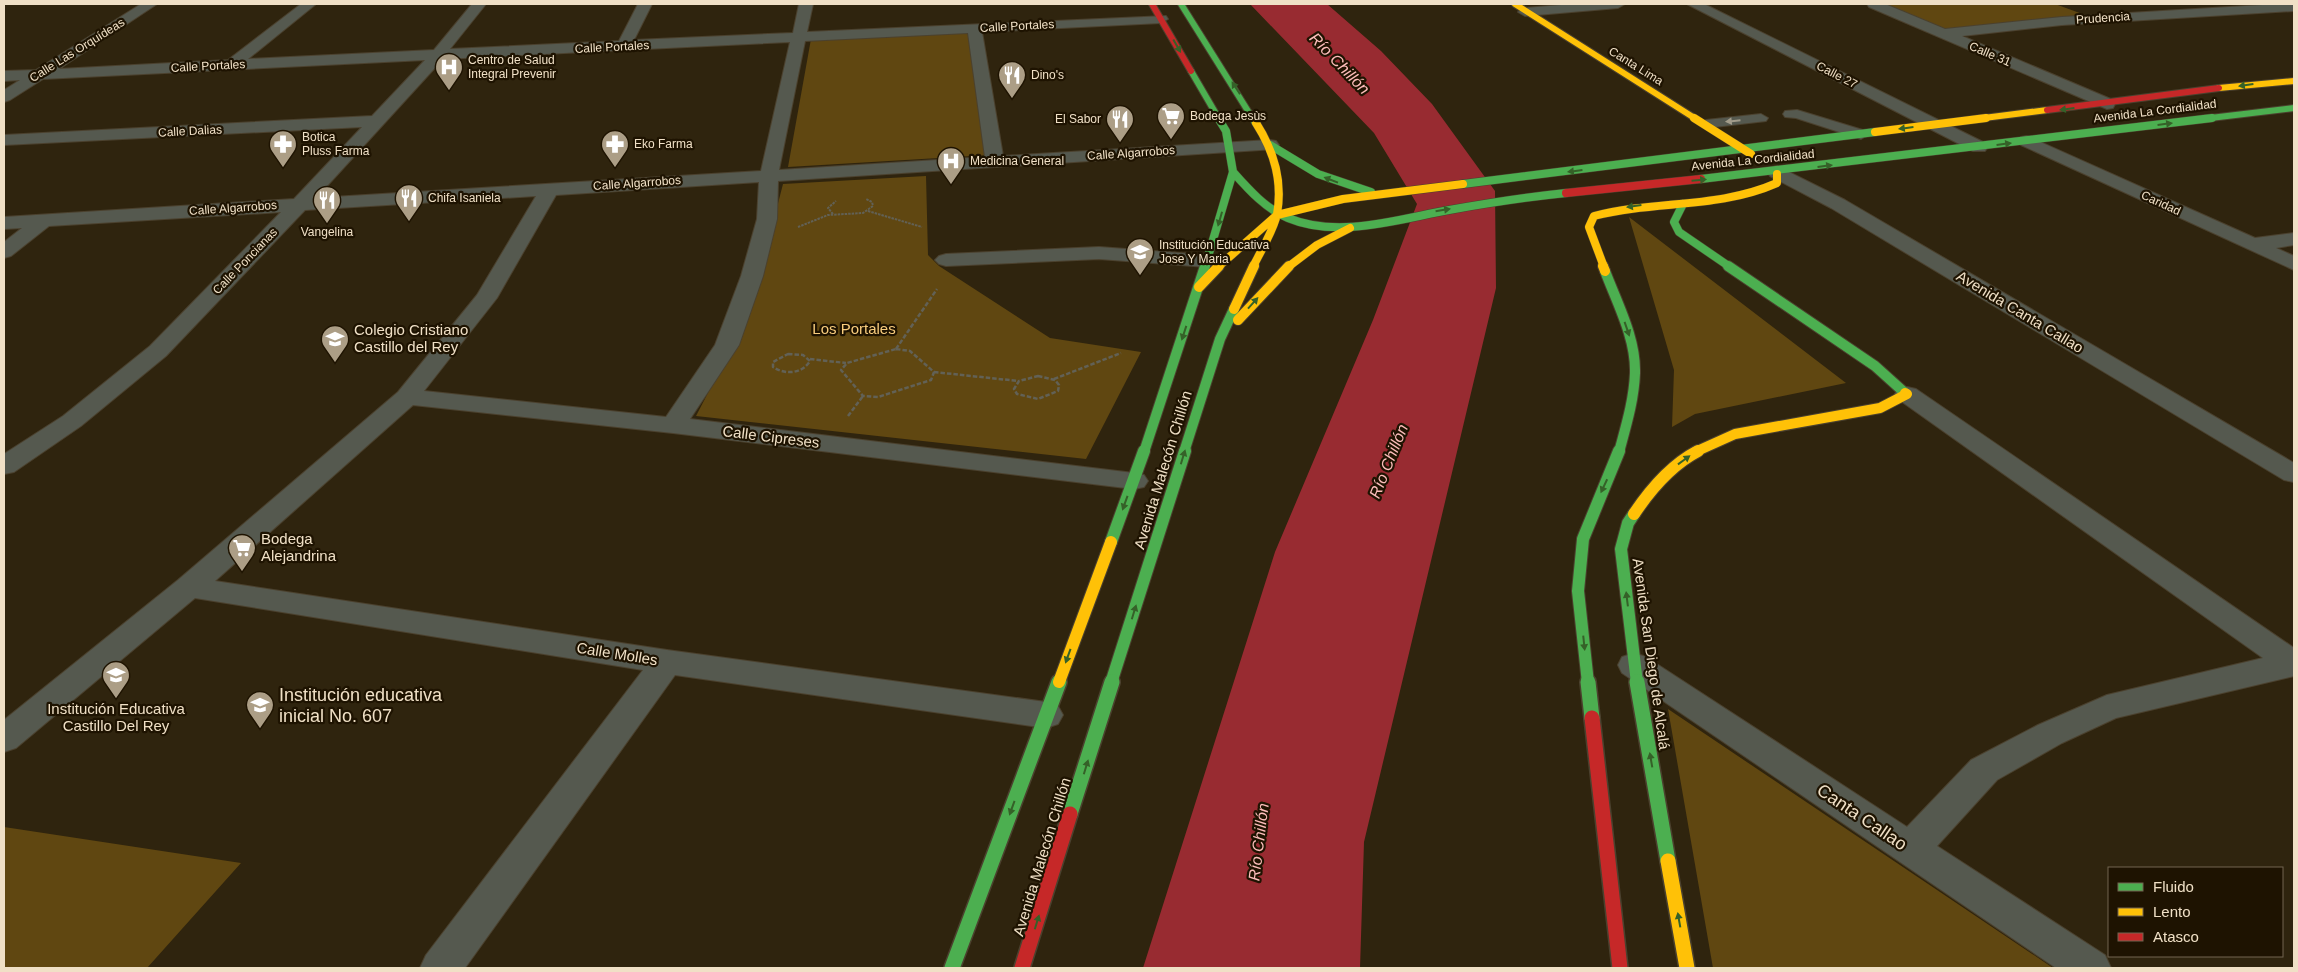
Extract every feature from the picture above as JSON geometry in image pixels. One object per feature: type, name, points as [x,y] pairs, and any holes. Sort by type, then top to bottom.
[{"type":"main road","name":"Avenida Malecón Chillón","points":[[952,968],[1134,481],[1208,261],[1233,172],[1226,131],[1152,4]]},
{"type":"main road","name":"Avenida Malecón Chillón","points":[[1022,968],[1220,339],[1277,215],[1278,171],[1270,145],[1181,4]]},
{"type":"main road","name":"Canta Lima","points":[[1520,8],[1745,150]]},
{"type":"main road","name":"Avenida La Cordialidad","points":[[1270,145],[1311,172],[1377,194],[1745,150],[2262,83],[2294,81]]},
{"type":"main road","name":"Avenida La Cordialidad","points":[[1233,172],[1250,191],[1277,215],[1302,223],[1332,227],[1362,225],[1394,218],[1546,194],[1777,172],[2294,108]]},
{"type":"main road","name":"Avenida Canta Callao","points":[[1745,150],[1777,172]]},
{"type":"main road","points":[[1620,968],[1578,591],[1584,539],[1618,455],[1631,406],[1635,372],[1630,337],[1589,227],[1594,216],[1616,209],[1740,197],[1767,190],[1777,183],[1777,172]]},
{"type":"main road","points":[[1199,287],[1228,257],[1277,215],[1343,199],[1377,194]]},
{"type":"main road","points":[[1683,204],[1674,222],[1679,232],[1875,366],[1907,394]]},
{"type":"main road","points":[[1220,339],[1279,275],[1306,250],[1334,233],[1362,225]]},
{"type":"main road","name":"Avenida San Diego de Alcalá","points":[[1687,968],[1634,665],[1621,549],[1628,523],[1645,498],[1670,470],[1695,452],[1735,434],[1880,408],[1907,394]]},
{"type":"street","name":"Calle Las Orquídeas","points":[[4,97],[150,4]]},
{"type":"street","points":[[233,64],[308,4]]},
{"type":"street","name":"Calle Poncianas","points":[[4,466],[72,421],[158,350],[300,204],[437,56],[479,4]]},
{"type":"street","points":[[624,46],[645,4]]},
{"type":"street","points":[[673,425],[727,345],[752,276],[767,219],[769,175],[806,4]]},
{"type":"street","points":[[1520,8],[1618,4]]},
{"type":"street","name":"Calle 27","points":[[1694,4],[1979,147]]},
{"type":"street","name":"Calle 31","points":[[1874,4],[2107,104]]},
{"type":"street","name":"Prudencia","points":[[1942,34],[2062,21],[2294,7]]},
{"type":"street","points":[[1004,11],[1007,26]]},
{"type":"street","name":"Calle Portales","points":[[4,76],[1161,19]]},
{"type":"street","points":[[974,28],[995,162]]},
{"type":"street","name":"Calle Dalias","points":[[4,140],[376,121]]},
{"type":"street","name":"Caridad","points":[[2028,141],[2294,264]]},
{"type":"street","name":"Calle Algarrobos","points":[[4,223],[1270,145]]},
{"type":"street","name":"Avenida Canta Callao","points":[[1777,172],[1838,204],[2294,474]]},
{"type":"street","points":[[4,739],[190,587],[407,396],[486,298],[550,188]]},
{"type":"street","points":[[4,252],[43,221]]},
{"type":"street","points":[[2253,245],[2294,239]]},
{"type":"street","points":[[946,260],[1099,253],[1208,261]]},
{"type":"street","points":[[1907,394],[2294,663]]},
{"type":"street","name":"Calle Cipreses","points":[[407,396],[673,425],[1134,481]]},
{"type":"street","name":"Calle Molles","points":[[190,587],[667,662],[1046,715]]},
{"type":"street","points":[[440,968],[667,662]]},
{"type":"street","points":[[1910,849],[1984,770],[2050,734],[2107,708],[2294,663]]},
{"type":"street","name":"Canta Callao","points":[[1634,665],[2090,968]]},
{"type":"lane","points":[[1790,114],[1797,114],[1861,134]]},
{"type":"lane","points":[[1706,124],[1761,118]]},
{"type":"path","points":[[792,229],[833,214],[850,216],[868,211],[873,206],[872,202],[861,198]]},
{"type":"path","points":[[833,214],[828,208],[830,204],[839,200]]},
{"type":"path","points":[[868,211],[922,226]]},
{"type":"path","points":[[896,349],[937,290]]},
{"type":"path","points":[[809,359],[807,366],[793,373],[784,373],[773,367],[773,362],[779,357],[788,354],[799,354],[809,359],[847,363],[896,349],[910,351],[934,372],[1019,381],[1038,376],[1053,379],[1121,353]]},
{"type":"path","points":[[847,363],[840,370],[862,396],[878,397],[931,380],[934,372]]},
{"type":"path","points":[[1019,381],[1014,389],[1017,394],[1032,400],[1042,399],[1058,391],[1059,385],[1053,379]]},
{"type":"path","points":[[846,420],[862,396]]},
{"type":"green space","points":[[1884,4],[2055,4],[2088,16],[1942,29]]},
{"type":"green space","points":[[971,30],[989,155],[788,167],[811,39]]},
{"type":"green space","name":"Los Portales","points":[[926,176],[928,255],[939,266],[1050,338],[1141,352],[1086,459],[696,416],[750,312],[783,184]]},
{"type":"green space","points":[[1629,217],[1846,383],[1695,414],[1672,427],[1674,370]]},
{"type":"green space","points":[[1668,709],[2053,968],[1713,968]]},
{"type":"green space","points":[[4,827],[241,863],[147,968],[4,968]]},
{"type":"water","name":"Río Chillón","points":[[1250,4],[1327,4],[1381,51],[1432,104],[1495,191],[1496,288],[1364,842],[1360,968],[1143,968],[1275,552],[1373,320],[1417,204],[1374,133]]},
{"type":"traffic: fast","points":[[1181,4],[1256,123]]},
{"type":"traffic: fast","points":[[1111,542],[1134,481],[1207,261],[1233,172],[1226,131],[1191,71]]},
{"type":"traffic: fast","points":[[1701,179],[2294,108]]},
{"type":"traffic: fast","points":[[1463,184],[1875,132]]},
{"type":"traffic: fast","points":[[1270,145],[1318,174],[1371,192]]},
{"type":"traffic: fast","points":[[1233,172],[1251,192],[1280,214],[1304,223],[1320,226],[1338,227],[1373,224],[1512,200],[1566,193]]},
{"type":"traffic: fast","points":[[1683,204],[1674,222],[1679,232],[1875,366],[1905,393]]},
{"type":"traffic: fast","points":[[1592,718],[1578,591],[1583,539],[1618,455],[1631,406],[1635,372],[1630,337],[1605,271]]},
{"type":"traffic: fast","points":[[1070,814],[1220,339],[1234,309]]},
{"type":"traffic: fast","points":[[1634,514],[1628,523],[1621,549],[1634,665],[1668,861]]},
{"type":"traffic: fast","points":[[952,968],[1059,682]]},
{"type":"traffic: slow","points":[[1515,4],[1751,154]]},
{"type":"traffic: slow","points":[[2219,88],[2294,81]]},
{"type":"traffic: slow","points":[[1875,132],[2047,110]]},
{"type":"traffic: slow","points":[[1234,309],[1277,215],[1278,171],[1270,145],[1256,123]]},
{"type":"traffic: slow","points":[[1605,271],[1589,227],[1594,216],[1640,207],[1710,202],[1733,198],[1777,183],[1777,174]]},
{"type":"traffic: slow","points":[[1199,287],[1228,257],[1277,215],[1343,199],[1463,184]]},
{"type":"traffic: slow","points":[[1238,320],[1288,266],[1317,245],[1350,228]]},
{"type":"traffic: slow","points":[[1634,514],[1645,498],[1670,471],[1695,452],[1735,434],[1880,408],[1907,394],[1905,393]]},
{"type":"traffic: slow","points":[[1059,682],[1111,542]]},
{"type":"traffic: slow","points":[[1668,861],[1687,968]]},
{"type":"traffic: jam","points":[[1152,4],[1191,71]]},
{"type":"traffic: jam","points":[[2047,110],[2219,88]]},
{"type":"traffic: jam","points":[[1566,193],[1701,179]]},
{"type":"traffic: jam","points":[[1592,718],[1620,968]]},
{"type":"traffic: jam","points":[[1022,968],[1070,814]]},
{"type":"place","name":"Centro de Salud Integral Prevenir","points":[[449,91]]},
{"type":"place","name":"Dino's","points":[[1012,99]]},
{"type":"place","name":"Bodega Jesùs","points":[[1171,140]]},
{"type":"place","name":"El Sabor","points":[[1120,143]]},
{"type":"place","name":"Botica Pluss Farma","points":[[283,168]]},
{"type":"place","name":"Eko Farma","points":[[615,168]]},
{"type":"place","name":"Medicina General","points":[[951,185]]},
{"type":"place","name":"Chifa Isaniela","points":[[409,222]]},
{"type":"place","name":"Vangelina","points":[[327,224]]},
{"type":"place","name":"Institución Educativa Jose Y Maria","points":[[1140,276]]},
{"type":"place","name":"Colegio Cristiano Castillo del Rey","points":[[335,363]]},
{"type":"place","name":"Bodega Alejandrina","points":[[242,572]]},
{"type":"place","name":"Institución Educativa Castillo Del Rey","points":[[116,699]]},
{"type":"place","name":"Institución educativa inicial No. 607","points":[[260,729]]}]
